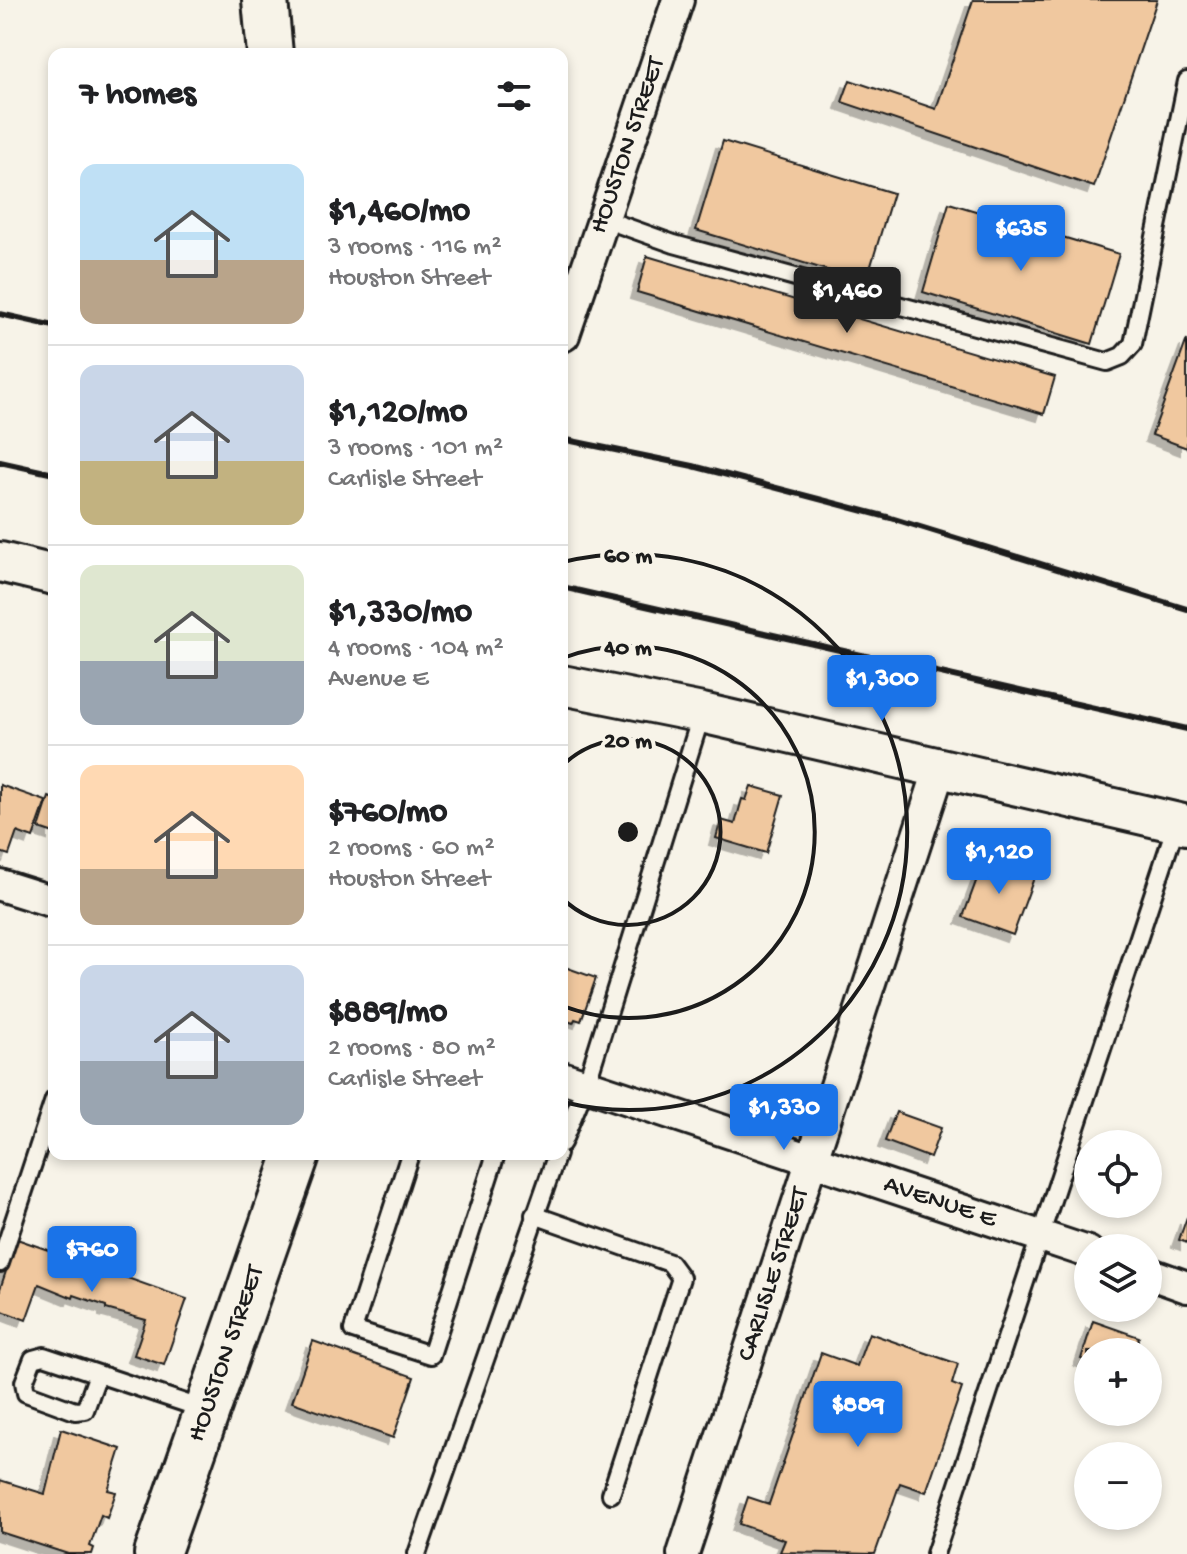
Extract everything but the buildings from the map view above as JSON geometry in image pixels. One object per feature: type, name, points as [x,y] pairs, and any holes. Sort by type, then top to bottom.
[{"type":"main road","points":[[265,0],[269,48]]},
{"type":"main road","name":"HOUSTON STREET","points":[[157,1554],[295,1160]]},
{"type":"street","name":"HOUSTON STREET","points":[[568,323],[678,0]]},
{"type":"street","points":[[0,562],[48,574]]},
{"type":"street","points":[[568,686],[702,713],[1182,824]]},
{"type":"street","name":"CARLISLE STREET","points":[[683,1554],[940,768]]},
{"type":"street","points":[[0,885],[48,900]]},
{"type":"street","name":"AVENUE E","points":[[574,1081],[1074,1247]]},
{"type":"street","points":[[1162,1278],[1187,1287]]},
{"type":"lane","points":[[604,219],[674,244],[1107,362],[1122,356],[1133,344],[1187,81]]},
{"type":"lane","points":[[568,1112],[574,1081],[702,713]]},
{"type":"lane","points":[[935,1554],[1040,1236],[1182,824]]},
{"type":"lane","points":[[0,1263],[48,1118]]},
{"type":"lane","points":[[408,1160],[353,1330],[431,1355],[494,1160]]},
{"type":"lane","points":[[417,1554],[555,1160]]},
{"type":"lane","points":[[534,1215],[670,1263],[681,1278],[611,1494]]},
{"type":"lane","points":[[98,1374],[85,1410],[75,1411],[26,1393],[24,1382],[33,1359],[44,1356],[208,1410]]},
{"type":"railway","points":[[0,314],[48,325]]},
{"type":"railway","points":[[568,440],[693,466],[891,518],[1187,609]]},
{"type":"railway","points":[[0,462],[48,473]]},
{"type":"railway","points":[[568,588],[1187,729]]}]
